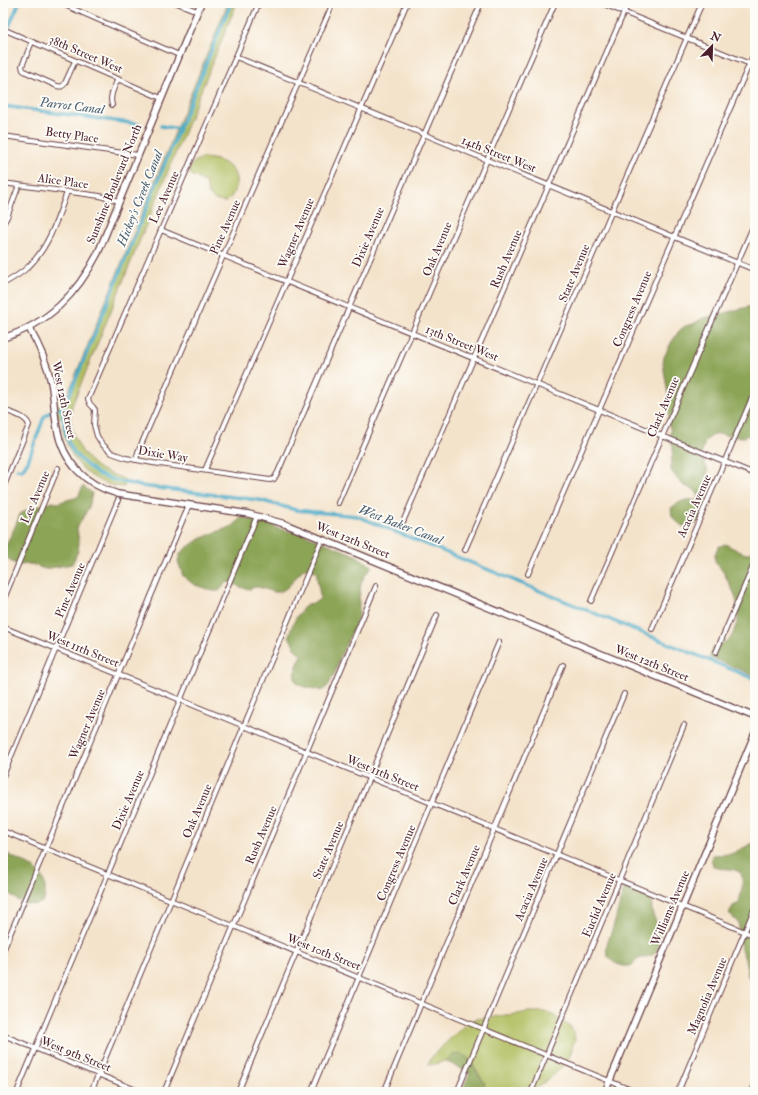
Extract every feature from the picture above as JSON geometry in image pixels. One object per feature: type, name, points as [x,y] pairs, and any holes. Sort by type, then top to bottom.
[{"type":"street","points":[[60,3],[179,55]]},
{"type":"street","points":[[177,3],[197,12]]},
{"type":"street","name":"Sunshine Boulevard North","points":[[3,338],[29,328],[43,319],[73,293],[83,279],[98,253],[201,3]]},
{"type":"street","name":"Lee Avenue","points":[[88,399],[259,3]]},
{"type":"street","name":"Pine Avenue","points":[[136,460],[138,452],[333,3]]},
{"type":"street","name":"Wagner Avenue","points":[[205,470],[407,3]]},
{"type":"street","name":"Dixie Avenue","points":[[274,479],[481,3]]},
{"type":"street","name":"Oak Avenue","points":[[338,503],[555,3]]},
{"type":"street","points":[[601,3],[755,66]]},
{"type":"street","name":"Rush Avenue","points":[[402,524],[628,3]]},
{"type":"street","name":"State Avenue","points":[[465,550],[702,3]]},
{"type":"street","name":"38th Street West","points":[[3,29],[162,98]]},
{"type":"street","points":[[32,42],[22,66],[23,70],[56,86],[63,86],[75,61]]},
{"type":"street","name":"Congress Avenue","points":[[528,574],[755,51]]},
{"type":"street","name":"14th Street West","points":[[236,57],[755,270]]},
{"type":"street","points":[[112,105],[111,98],[118,79]]},
{"type":"street","name":"Betty Place","points":[[3,136],[138,154]]},
{"type":"street","name":"Alice Place","points":[[3,183],[119,200]]},
{"type":"street","points":[[3,224],[19,186]]},
{"type":"street","points":[[3,284],[24,271],[39,254],[50,236],[67,192]]},
{"type":"street","name":"Clark Avenue","points":[[590,601],[755,222]]},
{"type":"street","name":"13th Street West","points":[[161,230],[755,474]]},
{"type":"street","name":"West 12th Street","points":[[29,328],[42,353],[50,376],[60,442],[68,459],[75,468],[92,483],[107,490],[129,496],[257,516],[285,524],[755,717]]},
{"type":"street","name":"Acacia Avenue","points":[[652,629],[755,392]]},
{"type":"street","name":"Dixie Way","points":[[88,399],[95,410],[95,431],[102,444],[112,453],[121,457],[270,480],[274,479]]},
{"type":"street","points":[[3,410],[24,419],[29,425],[3,488]]},
{"type":"street","name":"Lee Avenue","points":[[3,601],[58,468]]},
{"type":"street","name":"Pine Avenue","points":[[3,776],[118,500]]},
{"type":"street","name":"Wagner Avenue","points":[[3,951],[189,505]]},
{"type":"street","name":"Dixie Avenue","points":[[17,1092],[257,516]]},
{"type":"street","name":"Oak Avenue","points":[[91,1092],[322,539]]},
{"type":"street","points":[[716,652],[755,562]]},
{"type":"street","name":"Rush Avenue","points":[[164,1092],[376,586]]},
{"type":"street","name":"State Avenue","points":[[238,1092],[437,615]]},
{"type":"street","name":"West 11th Street","points":[[3,627],[755,936]]},
{"type":"street","name":"Congress Avenue","points":[[311,1092],[499,642]]},
{"type":"street","name":"Clark Avenue","points":[[384,1092],[562,665]]},
{"type":"street","name":"Acacia Avenue","points":[[457,1092],[624,694]]},
{"type":"street","name":"Euclid Avenue","points":[[531,1092],[684,725]]},
{"type":"street","name":"Williams Avenue","points":[[605,1092],[755,732]]},
{"type":"street","name":"West 10th Street","points":[[3,831],[636,1092]]},
{"type":"street","name":"Magnolia Avenue","points":[[678,1092],[755,907]]},
{"type":"street","name":"West 9th Street","points":[[3,1035],[141,1092]]},
{"type":"street","points":[[752,1092],[755,1084]]},
{"type":"green space","points":[[228,3],[237,3],[72,406],[71,425],[78,445],[86,457],[96,466],[125,480],[124,487],[106,484],[89,474],[76,460],[66,440],[62,417],[57,418],[56,406],[65,402]]},
{"type":"green space","points":[[202,158],[208,158],[226,164],[234,173],[236,186],[232,195],[226,202],[221,202],[214,199],[209,195],[206,183],[191,175],[189,171],[192,164]]},
{"type":"green space","points":[[755,305],[755,432],[744,437],[719,434],[713,435],[705,441],[701,456],[708,471],[705,480],[707,495],[705,507],[699,520],[691,526],[682,526],[672,517],[671,508],[683,501],[697,501],[699,497],[695,490],[682,484],[671,470],[673,448],[670,438],[671,430],[669,426],[668,395],[663,364],[664,357],[679,331],[685,326],[693,324],[703,318]]},
{"type":"green space","points":[[83,486],[92,493],[89,507],[77,528],[79,543],[78,551],[72,564],[45,569],[31,564],[18,565],[5,556],[7,543],[20,514],[38,506],[53,502],[57,503],[78,497]]},
{"type":"green space","points":[[241,517],[251,520],[257,518],[269,521],[276,528],[304,534],[355,555],[372,566],[361,584],[359,615],[340,657],[335,673],[328,686],[322,691],[302,686],[295,679],[295,671],[302,655],[296,650],[289,636],[298,615],[304,607],[307,604],[314,603],[320,599],[317,572],[309,568],[304,569],[291,584],[278,592],[272,592],[259,587],[245,589],[229,582],[226,583],[219,591],[213,591],[193,584],[183,576],[178,561],[180,554],[198,540],[233,526]]},
{"type":"green space","points":[[725,544],[745,554],[752,552],[755,545],[755,676],[710,657],[713,647],[729,640],[733,634],[738,619],[738,607],[735,595],[724,573],[715,561],[715,554],[718,547]]},
{"type":"green space","points":[[755,842],[755,909],[753,914],[755,915],[755,986],[748,976],[745,959],[741,949],[738,931],[739,924],[729,913],[733,906],[739,903],[742,885],[741,873],[732,869],[713,866],[711,859],[712,855],[731,854]]},
{"type":"green space","points":[[3,851],[35,869],[40,874],[44,881],[44,901],[36,905],[26,904],[17,900],[10,894],[7,885],[7,877],[3,870]]},
{"type":"green space","points":[[625,887],[644,895],[651,900],[653,915],[660,935],[658,948],[654,954],[638,959],[629,966],[617,964],[611,960],[608,957],[606,948]]},
{"type":"green space","points":[[529,1012],[548,1012],[570,1026],[574,1032],[575,1039],[568,1061],[532,1092],[485,1092],[484,1082],[476,1070],[453,1055],[441,1062],[428,1065],[430,1059],[435,1053],[469,1021]]},
{"type":"green space","points":[[461,1054],[467,1057],[472,1063],[484,1082],[485,1092],[461,1092],[470,1073],[445,1061],[453,1055]]},
{"type":"waterway","points":[[9,26],[19,3]]},
{"type":"waterway","name":"Hickey's Creek Canal","points":[[59,409],[66,403],[231,3]]},
{"type":"waterway","points":[[3,41],[5,37]]},
{"type":"waterway","name":"Parrot Canal","points":[[3,106],[138,124]]},
{"type":"waterway","name":"Parrot Canal","points":[[161,126],[179,129]]},
{"type":"waterway","name":"West Baker Canal","points":[[62,408],[68,441],[74,453],[98,474],[114,480],[141,486],[259,500],[296,510],[357,516],[755,679]]},
{"type":"waterway","points":[[17,469],[22,470],[28,461],[44,417],[50,412]]}]
